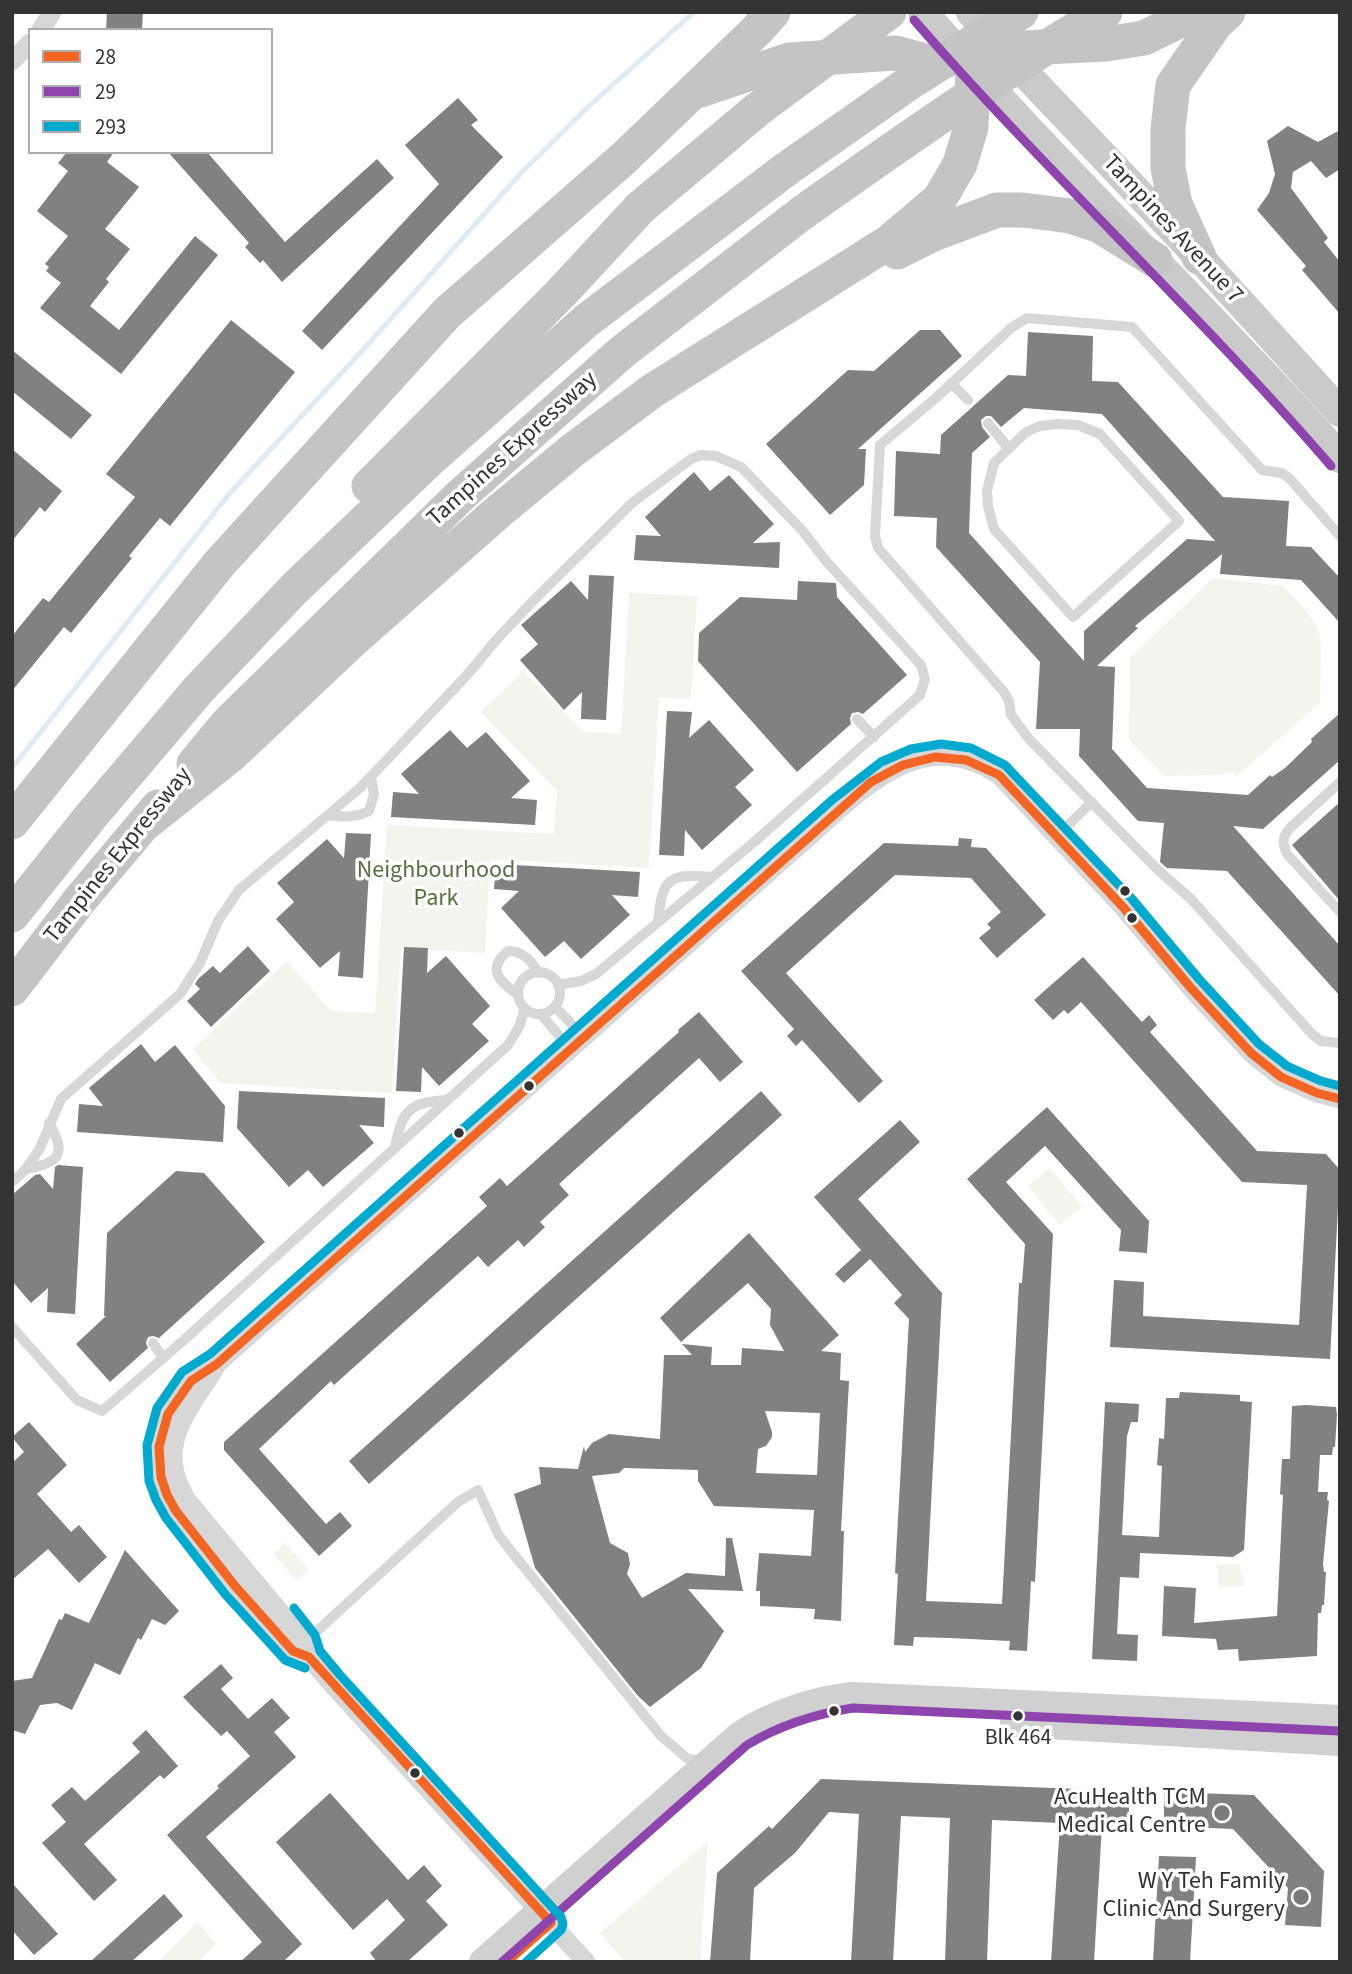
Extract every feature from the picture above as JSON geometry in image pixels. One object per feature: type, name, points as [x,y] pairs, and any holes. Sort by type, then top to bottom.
[{"type":"highway","points":[[12,821],[219,564],[447,313],[624,158],[773,12]]},
{"type":"highway","points":[[199,689],[283,576],[408,445],[561,293],[640,208],[758,109],[889,12]]},
{"type":"highway","name":"Tampines Expressway","points":[[12,915],[91,816],[199,689],[294,589],[428,461],[586,321],[785,170],[909,83],[1021,12]]},
{"type":"highway","name":"Tampines Expressway","points":[[12,989],[79,901],[228,723],[461,495],[622,352],[802,212],[937,118],[1105,12]]},
{"type":"highway","points":[[143,825],[232,754],[355,638],[573,450],[652,391],[889,242],[939,200],[960,163],[971,127],[967,63],[991,27],[1106,44],[1144,38],[1197,12]]},
{"type":"highway","points":[[1199,257],[1175,204],[1168,168],[1168,129],[1173,85],[1216,23],[1228,12]]},
{"type":"highway","points":[[691,93],[789,60],[895,52],[933,63],[967,63]]},
{"type":"highway","points":[[792,301],[933,234],[997,211],[1023,210],[1070,216],[1100,226],[1155,260]]},
{"type":"main road","name":"Tampines Avenue 7","points":[[923,12],[967,63],[1340,458]]},
{"type":"main road","name":"Tampines Avenue 7","points":[[991,27],[1340,412]]},
{"type":"main road","points":[[507,1962],[545,1917],[740,1735],[762,1721],[792,1708],[852,1696],[1340,1719]]},
{"type":"main road","points":[[484,1962],[545,1917],[743,1753],[771,1735],[810,1720],[845,1713],[1340,1742]]},
{"type":"street","points":[[42,28],[52,12]]},
{"type":"street","points":[[12,61],[28,45]]},
{"type":"street","points":[[586,1962],[302,1650],[235,1586],[176,1511],[167,1495],[162,1477],[159,1447],[168,1414],[191,1381],[217,1364],[871,782],[893,768],[923,758],[962,757],[983,764],[999,775],[1058,835],[1251,1053],[1280,1077],[1317,1093],[1340,1099]]},
{"type":"lane","points":[[1340,536],[1290,479],[1282,473],[1262,470],[1132,327],[1027,318],[1011,328],[880,445],[875,536],[878,548],[1004,692],[1009,701],[1011,715],[1029,739],[1158,870],[1191,899],[1312,1034],[1321,1041],[1340,1043]]},
{"type":"lane","points":[[951,383],[968,400]]},
{"type":"lane","points":[[988,422],[1009,449]]},
{"type":"lane","points":[[1078,425],[1100,434],[1179,521],[1073,617],[994,529],[987,491],[994,463],[1009,449],[1026,432],[1040,426],[1078,425]]},
{"type":"lane","points":[[12,1182],[26,1169],[39,1150],[61,1099],[180,994],[200,963],[218,921],[239,890],[371,777],[468,674],[497,639],[632,503],[691,459],[701,455],[716,456],[741,467],[801,529],[826,561],[921,665],[925,679],[920,695],[874,737],[658,922],[590,978],[558,985]]},
{"type":"lane","points":[[857,719],[874,737]]},
{"type":"lane","points":[[328,815],[347,818],[369,811],[374,794],[371,777]]},
{"type":"lane","points":[[1340,782],[1283,837],[1287,854],[1340,912]]},
{"type":"lane","points":[[1058,835],[1092,802]]},
{"type":"lane","points":[[658,922],[662,891],[667,884],[684,874],[711,877]]},
{"type":"lane","points":[[508,951],[521,953],[539,972],[551,976],[560,992],[555,1007],[541,1014],[524,1008],[518,995],[503,984],[496,974],[497,963],[508,951]]},
{"type":"lane","points":[[518,995],[524,979],[539,972]]},
{"type":"lane","points":[[555,1007],[570,1022],[577,1044]]},
{"type":"lane","points":[[12,1327],[76,1400],[102,1411],[508,1045],[519,1027],[524,1008]]},
{"type":"lane","points":[[541,1014],[577,1044]]},
{"type":"lane","points":[[395,1147],[400,1123],[414,1105],[425,1101],[447,1100]]},
{"type":"lane","points":[[26,1169],[46,1166],[54,1162],[58,1155],[60,1147],[50,1123]]},
{"type":"lane","points":[[153,1343],[163,1358]]},
{"type":"lane","points":[[302,1650],[458,1502],[478,1490],[498,1534],[510,1551],[661,1735],[688,1759],[710,1762]]},
{"type":"green space","points":[[1213,578],[1283,586],[1305,610],[1319,632],[1320,703],[1236,777],[1234,771],[1220,775],[1165,776],[1129,740],[1130,658]]},
{"type":"green space","name":"Neighbourhood Park","points":[[629,593],[697,596],[691,699],[659,698],[649,868],[490,859],[485,953],[401,948],[392,1093],[220,1083],[193,1049],[287,961],[331,1011],[375,1013],[387,825],[554,834],[557,791],[481,712],[523,671],[583,732],[621,734]]},
{"type":"green space","points":[[1050,1168],[1082,1207],[1059,1225],[1028,1186]]},
{"type":"green space","points":[[285,1543],[309,1569],[297,1581],[273,1554]]},
{"type":"green space","points":[[1239,1564],[1245,1585],[1219,1588],[1217,1565]]},
{"type":"green space","points":[[708,1841],[700,1962],[625,1962],[600,1933]]},
{"type":"green space","points":[[198,1922],[216,1944],[198,1962],[158,1962]]},
{"type":"building","points":[[107,12],[143,12],[142,28],[106,28]]},
{"type":"building","points":[[458,98],[478,120],[471,125],[503,157],[322,350],[302,331],[439,184],[405,145]]},
{"type":"building","points":[[1288,126],[1318,142],[1340,130],[1340,169],[1326,178],[1311,161],[1293,172],[1291,188],[1328,238],[1324,242],[1340,262],[1340,314],[1302,270],[1306,266],[1257,210],[1269,193],[1275,174],[1267,141]]},
{"type":"building","points":[[65,154],[113,154],[107,162],[139,187],[105,229],[130,249],[106,279],[109,282],[90,306],[119,330],[195,236],[218,255],[121,374],[40,308],[61,283],[46,271],[49,267],[45,264],[68,236],[37,211],[68,171],[58,163]]},
{"type":"building","points":[[170,154],[209,154],[285,242],[377,159],[394,178],[282,282],[263,260],[260,263],[245,247],[249,243]]},
{"type":"building","points":[[231,320],[295,372],[170,526],[160,518],[129,556],[132,558],[71,633],[64,627],[12,691],[12,636],[43,598],[49,602],[135,497],[106,474]]},
{"type":"building","points":[[920,330],[940,330],[962,356],[858,449],[866,449],[864,485],[830,515],[766,444],[848,370],[874,371]]},
{"type":"building","points":[[1028,332],[1093,336],[1092,381],[1118,382],[1223,497],[1289,501],[1286,546],[1311,547],[1340,578],[1340,623],[1301,580],[1220,574],[1222,554],[1135,626],[1138,628],[1097,666],[1115,667],[1112,749],[1147,788],[1248,795],[1270,775],[1272,777],[1285,768],[1312,742],[1311,739],[1340,713],[1340,760],[1263,829],[1233,826],[1340,946],[1340,996],[1227,871],[1167,868],[1160,862],[1164,823],[1138,821],[1079,756],[1080,729],[1036,729],[1040,662],[936,547],[937,518],[894,516],[896,451],[940,454],[941,435],[1008,375],[1026,376]],"holes":[[[1024,408],[1102,414],[1215,541],[1187,539],[1084,631],[1084,661],[969,533],[972,453],[990,437],[982,427],[981,420],[986,416],[991,416],[1001,427]]]},
{"type":"building","points":[[12,350],[92,415],[71,439],[12,391]]},
{"type":"building","points":[[12,449],[62,491],[45,512],[40,507],[12,541]]},
{"type":"building","points":[[694,472],[710,491],[729,475],[774,524],[753,543],[780,542],[779,568],[634,560],[636,535],[661,536],[645,517]]},
{"type":"building","points":[[589,575],[614,576],[606,720],[581,719],[582,692],[564,710],[520,660],[538,644],[521,625],[571,581],[588,600]]},
{"type":"building","points":[[798,581],[836,583],[837,597],[907,675],[863,714],[852,713],[851,724],[797,772],[698,661],[699,633],[740,597],[797,600]]},
{"type":"building","points":[[667,711],[692,712],[689,738],[709,720],[754,770],[735,787],[752,805],[702,850],[685,830],[684,856],[659,855]]},
{"type":"building","points":[[450,730],[467,748],[486,732],[530,781],[511,798],[537,800],[535,825],[391,817],[393,792],[419,794],[401,774]]},
{"type":"building","points":[[1340,802],[1340,901],[1292,845]]},
{"type":"building","points":[[346,833],[371,834],[363,978],[338,976],[340,951],[320,968],[276,919],[294,902],[277,883],[327,839],[344,858]]},
{"type":"building","points":[[959,838],[972,839],[971,847],[986,848],[1046,915],[997,958],[979,938],[991,928],[987,924],[1001,912],[971,878],[895,875],[786,973],[883,1081],[859,1103],[802,1040],[796,1046],[787,1036],[794,1029],[741,971],[884,843],[958,846]]},
{"type":"building","points":[[496,864],[640,872],[638,897],[612,895],[630,915],[581,959],[564,941],[545,957],[501,908],[519,891],[494,889]]},
{"type":"building","points":[[248,946],[270,971],[211,1027],[187,1001],[200,989],[195,984],[198,979],[213,966],[220,973]]},
{"type":"building","points":[[404,947],[428,948],[427,973],[446,956],[490,1006],[472,1024],[489,1041],[439,1086],[422,1067],[421,1092],[396,1091]]},
{"type":"building","points":[[1083,957],[1142,1022],[1149,1015],[1157,1025],[1150,1032],[1257,1151],[1326,1154],[1340,1170],[1330,1359],[1110,1347],[1114,1280],[1144,1282],[1143,1316],[1299,1325],[1307,1185],[1242,1182],[1081,1002],[1068,1014],[1064,1010],[1053,1020],[1034,1000]]},
{"type":"building","points":[[699,1012],[743,1062],[720,1082],[699,1058],[559,1184],[569,1195],[540,1222],[545,1227],[524,1247],[518,1240],[488,1267],[478,1256],[334,1385],[331,1381],[259,1449],[326,1524],[340,1512],[352,1526],[319,1556],[224,1450],[224,1442],[487,1206],[479,1197],[500,1178],[507,1186]]},
{"type":"building","points":[[141,1044],[155,1062],[175,1045],[225,1106],[223,1142],[77,1132],[79,1104],[103,1106],[89,1088]]},
{"type":"building","points":[[239,1091],[385,1098],[384,1127],[359,1125],[374,1143],[323,1187],[308,1170],[289,1187],[237,1128]]},
{"type":"building","points":[[761,1091],[782,1115],[369,1484],[349,1461]]},
{"type":"building","points":[[1047,1107],[1149,1221],[1147,1253],[1119,1251],[1121,1230],[1045,1146],[1006,1182],[1053,1234],[1035,1582],[1031,1581],[1027,1651],[1009,1650],[1010,1641],[950,1638],[914,1637],[913,1646],[894,1645],[898,1574],[895,1573],[909,1319],[894,1303],[902,1295],[870,1259],[844,1283],[835,1274],[861,1250],[814,1197],[900,1120],[920,1142],[858,1199],[942,1293],[926,1601],[1002,1604],[1019,1283],[1022,1283],[1025,1244],[967,1179]]},
{"type":"building","points":[[55,1167],[83,1167],[75,1314],[47,1312],[48,1288],[31,1303],[12,1281],[12,1195],[35,1175],[40,1174],[53,1189]]},
{"type":"building","points":[[176,1171],[204,1173],[265,1242],[159,1338],[148,1337],[148,1348],[110,1382],[76,1344],[106,1316],[107,1233]]},
{"type":"building","points":[[749,1233],[839,1335],[821,1351],[841,1353],[840,1380],[849,1381],[841,1531],[844,1531],[841,1621],[814,1619],[815,1609],[760,1606],[760,1591],[756,1591],[759,1553],[811,1556],[814,1510],[714,1506],[698,1481],[698,1470],[624,1468],[619,1473],[592,1476],[610,1543],[628,1553],[630,1564],[627,1574],[642,1598],[686,1573],[725,1576],[726,1538],[732,1538],[743,1591],[688,1589],[724,1631],[701,1668],[650,1707],[638,1696],[535,1568],[514,1494],[541,1484],[539,1467],[578,1469],[584,1446],[585,1452],[592,1443],[609,1434],[660,1439],[664,1355],[692,1355],[682,1344],[712,1347],[711,1365],[741,1365],[742,1348],[784,1351],[770,1325],[771,1309],[748,1283],[681,1342],[660,1318]],"holes":[[[765,1411],[820,1413],[817,1475],[756,1473],[758,1449],[766,1446],[772,1437]]]},
{"type":"building","points":[[1180,1392],[1240,1395],[1240,1401],[1252,1402],[1244,1550],[1233,1557],[1140,1553],[1139,1578],[1120,1577],[1117,1634],[1138,1635],[1137,1661],[1092,1659],[1105,1402],[1139,1404],[1138,1422],[1131,1422],[1127,1436],[1122,1535],[1159,1537],[1162,1466],[1157,1465],[1159,1438],[1164,1439],[1166,1398],[1179,1398]]},
{"type":"building","points":[[1292,1406],[1336,1407],[1337,1415],[1332,1455],[1320,1455],[1318,1492],[1328,1492],[1329,1501],[1323,1564],[1326,1572],[1324,1605],[1321,1613],[1318,1613],[1317,1656],[1239,1661],[1238,1649],[1218,1650],[1216,1639],[1162,1636],[1164,1586],[1196,1588],[1194,1623],[1277,1616],[1283,1495],[1280,1494],[1282,1459],[1290,1459]]},
{"type":"building","points":[[29,1422],[67,1465],[37,1494],[71,1532],[79,1525],[107,1557],[79,1583],[48,1549],[12,1580],[12,1463],[24,1452],[12,1437]]},
{"type":"building","points":[[125,1550],[179,1611],[165,1625],[152,1619],[141,1640],[138,1638],[120,1675],[95,1663],[72,1710],[57,1703],[40,1705],[25,1734],[12,1730],[12,1681],[32,1678],[59,1619],[62,1620],[65,1613],[89,1623]]},
{"type":"building","points":[[221,1664],[233,1678],[221,1689],[248,1719],[272,1698],[290,1718],[274,1732],[296,1757],[206,1837],[302,1944],[283,1962],[240,1962],[262,1942],[167,1835],[250,1756],[227,1731],[221,1736],[183,1697]]},
{"type":"building","points":[[146,1730],[178,1766],[164,1779],[160,1775],[84,1844],[117,1880],[94,1901],[42,1843],[66,1822],[51,1805],[72,1787],[85,1801],[140,1752],[132,1743]]},
{"type":"building","points":[[821,1779],[1130,1791],[1128,1827],[1102,1825],[1094,1962],[1051,1962],[1060,1823],[992,1820],[987,1962],[945,1962],[950,1818],[901,1816],[893,1962],[851,1962],[859,1814],[829,1812],[795,1853],[754,1888],[750,1962],[710,1962],[717,1873],[769,1826],[772,1829]]},
{"type":"building","points":[[1164,1792],[1254,1795],[1324,1871],[1321,1927],[1285,1925],[1288,1888],[1233,1829],[1164,1826]]},
{"type":"building","points":[[330,1793],[408,1880],[424,1865],[442,1886],[426,1901],[448,1925],[407,1962],[377,1962],[370,1953],[405,1920],[387,1899],[353,1930],[276,1842]]},
{"type":"building","points":[[1159,1856],[1196,1857],[1190,1962],[1153,1962]]},
{"type":"building","points":[[12,1883],[58,1934],[34,1955],[12,1930]]},
{"type":"building","points":[[164,1894],[183,1916],[131,1962],[90,1962]]},
{"type":"waterway","points":[[12,768],[229,494],[362,351],[521,173],[589,106],[694,12]]},
{"type":"transit line","name":"29","points":[[914,20],[1017,133],[1229,353],[1331,466]]},
{"type":"transit line","name":"293","points":[[305,1668],[285,1660],[225,1594],[166,1518],[149,1481],[147,1445],[157,1408],[182,1372],[210,1354],[832,800],[881,762],[911,749],[941,744],[971,748],[1005,765],[1132,899],[1199,979],[1259,1044],[1287,1066],[1340,1086]]},
{"type":"transit line","name":"28","points":[[507,1962],[551,1923],[309,1657],[293,1651],[235,1586],[176,1511],[167,1495],[161,1477],[159,1447],[168,1414],[191,1381],[217,1364],[871,782],[903,765],[935,757],[966,760],[999,775],[1123,907],[1190,987],[1251,1053],[1281,1077],[1317,1093],[1340,1099]]},
{"type":"transit line","name":"293","points":[[294,1608],[315,1635],[320,1651],[340,1675],[561,1917],[561,1930],[526,1962]]},
{"type":"transit line","name":"29","points":[[502,1962],[747,1745],[785,1726],[811,1717],[853,1708],[1339,1731]]},
{"type":"place","name":"Blk 464","points":[[1018,1716]]},
{"type":"place","name":"AcuHealth TCM Medical Centre","points":[[1222,1813]]},
{"type":"place","name":"W Y Teh Family Clinic And Surgery","points":[[1301,1897]]}]
